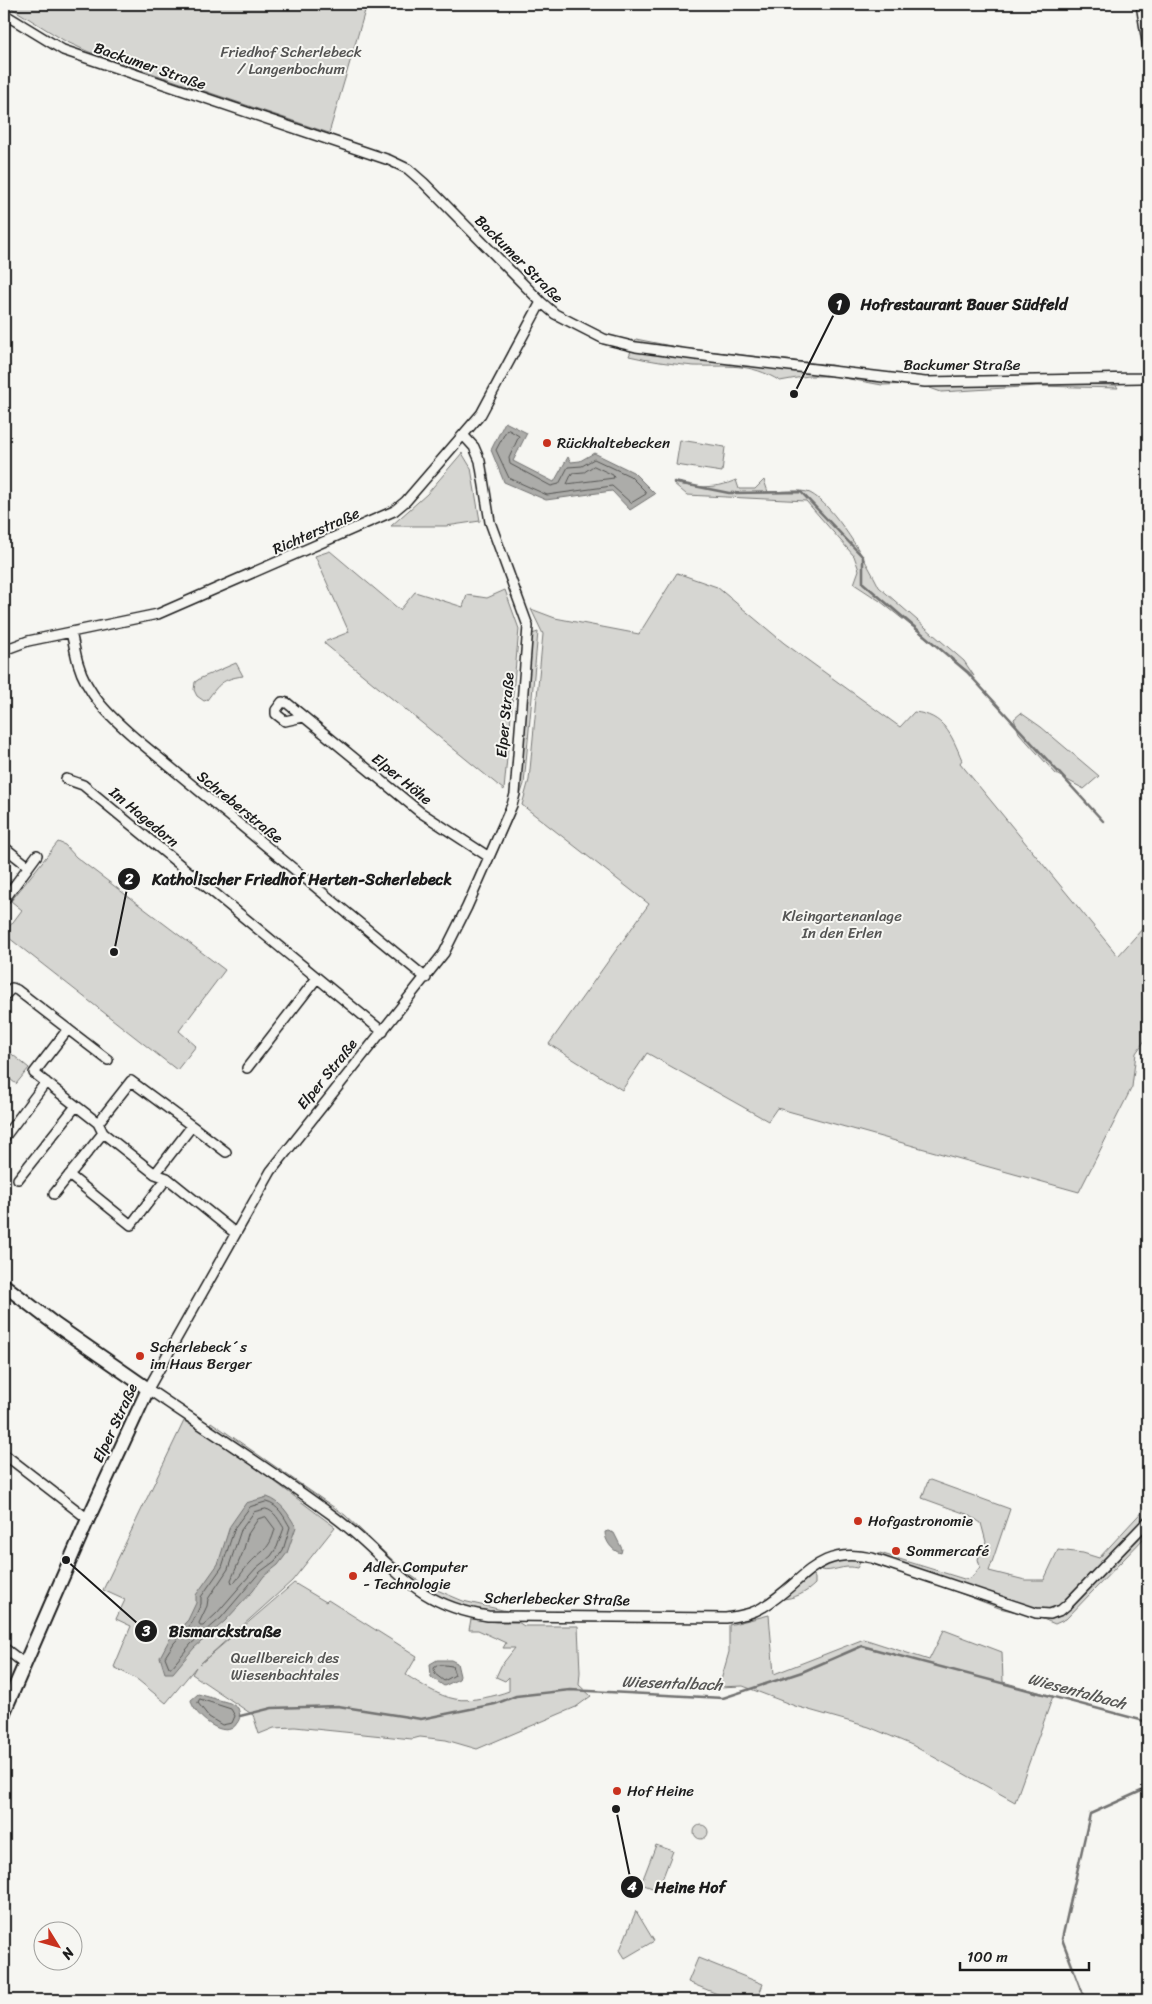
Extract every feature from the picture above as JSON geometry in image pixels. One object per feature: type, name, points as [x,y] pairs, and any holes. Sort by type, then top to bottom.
[{"type":"street","points":[[1141,4],[1148,48]]},
{"type":"street","name":"Backumer Straße","points":[[4,14],[63,50],[331,140],[408,168],[541,302],[555,314],[604,339],[623,344],[830,372],[925,382],[1140,378],[1148,376]]},
{"type":"street","name":"Richterstraße","points":[[4,650],[28,641],[158,614],[384,516],[406,502],[464,436],[484,407],[541,302]]},
{"type":"street","name":"Elper Straße","points":[[4,1712],[148,1389],[235,1232],[270,1171],[383,1032],[444,953],[508,815],[515,794],[528,626],[490,522],[480,461],[474,447],[464,436]]},
{"type":"street","name":"Schreberstraße","points":[[71,633],[78,664],[85,682],[106,712],[426,978]]},
{"type":"street","name":"Elper Höhe","points":[[303,717],[420,812],[489,856]]},
{"type":"street","name":"Im Hagedorn","points":[[66,779],[84,785],[383,1032]]},
{"type":"street","points":[[4,847],[28,866]]},
{"type":"street","points":[[4,900],[37,855]]},
{"type":"street","points":[[247,1068],[318,978]]},
{"type":"street","points":[[4,996],[12,988],[17,990],[108,1060]]},
{"type":"street","points":[[68,1029],[34,1073],[98,1123],[103,1133],[156,1174],[167,1178],[235,1232]]},
{"type":"street","points":[[98,1123],[131,1081],[226,1152]]},
{"type":"street","points":[[5,1135],[46,1082]]},
{"type":"street","points":[[18,1179],[76,1106]]},
{"type":"street","points":[[156,1174],[192,1126]]},
{"type":"street","points":[[54,1194],[103,1133]]},
{"type":"street","points":[[69,1175],[130,1225],[167,1178]]},
{"type":"street","name":"Scherlebecker Straße","points":[[4,1285],[56,1325],[333,1516],[416,1589],[448,1606],[471,1613],[488,1616],[726,1618],[749,1614],[761,1608],[814,1566],[834,1557],[850,1555],[872,1558],[1036,1613],[1050,1614],[1061,1610],[1075,1598],[1148,1521]]},
{"type":"street","points":[[4,1454],[88,1520]]},
{"type":"street","points":[[4,1648],[25,1664]]},
{"type":"green space","name":"Friedhof Scherlebeck / Langenbochum","points":[[5,4],[367,4],[329,133],[89,52],[65,41]]},
{"type":"green space","points":[[636,339],[681,348],[831,365],[863,372],[921,377],[1031,375],[1040,383],[1116,385],[1118,388],[1037,386],[941,392],[919,384],[882,385],[833,376],[808,376],[780,381],[748,368],[694,366],[629,356]]},
{"type":"green space","points":[[680,440],[725,447],[722,472],[676,465]]},
{"type":"green space","points":[[462,453],[471,468],[480,521],[446,526],[391,526],[427,494]]},
{"type":"green space","points":[[736,480],[739,489],[755,489],[764,480],[768,492],[806,492],[819,499],[849,535],[867,563],[879,587],[964,661],[974,676],[880,601],[854,584],[859,570],[854,556],[806,501],[687,495],[673,483],[705,487],[721,485]]},
{"type":"green space","points":[[330,551],[400,610],[415,592],[463,607],[467,595],[487,598],[505,590],[519,629],[504,790],[325,644],[324,642],[349,632],[315,556]]},
{"type":"green space","name":"Kleingartenanlage In den Erlen","points":[[677,573],[717,587],[784,643],[900,727],[914,712],[933,717],[945,727],[962,760],[960,763],[1118,956],[1144,927],[1148,926],[1148,1036],[1136,1053],[1132,1087],[1079,1192],[777,1108],[768,1121],[647,1053],[622,1090],[549,1044],[649,904],[522,805],[529,780],[543,634],[531,609],[555,618],[639,634]]},
{"type":"green space","points":[[538,632],[524,784],[513,816],[490,868],[489,865],[516,798],[532,634]]},
{"type":"green space","points":[[236,663],[243,676],[222,683],[207,700],[204,701],[197,696],[194,690],[195,682]]},
{"type":"green space","points":[[1021,713],[1041,727],[1099,776],[1084,789],[1056,774],[1019,733],[1014,719]]},
{"type":"green space","points":[[58,842],[65,845],[76,857],[225,970],[179,1031],[196,1046],[177,1070],[4,934],[22,910],[11,901]]},
{"type":"green space","points":[[8,1051],[29,1068],[16,1084],[4,1074],[4,1056]]},
{"type":"green space","name":"Quellbereich des Wiesenbachtales","points":[[184,1421],[243,1458],[335,1527],[292,1581],[200,1664],[294,1583],[326,1602],[328,1600],[417,1656],[406,1675],[436,1692],[461,1700],[483,1698],[509,1691],[509,1677],[505,1681],[496,1677],[501,1666],[515,1648],[503,1648],[506,1643],[478,1630],[469,1630],[471,1619],[518,1622],[524,1626],[578,1626],[579,1685],[591,1696],[576,1707],[477,1749],[446,1740],[420,1737],[412,1739],[295,1727],[274,1728],[259,1734],[253,1715],[192,1674],[196,1667],[166,1703],[138,1680],[114,1667],[131,1626],[116,1619],[125,1600],[103,1590]]},
{"type":"green space","points":[[211,1422],[345,1515],[402,1569],[423,1584],[463,1601],[507,1611],[505,1613],[473,1609],[425,1591],[209,1427]]},
{"type":"green space","points":[[930,1480],[1010,1509],[989,1571],[1025,1580],[1044,1580],[1058,1550],[1083,1553],[1099,1558],[1148,1505],[1148,1534],[1066,1619],[1055,1624],[1038,1617],[999,1608],[928,1581],[875,1565],[880,1553],[964,1579],[971,1578],[980,1567],[978,1559],[986,1542],[981,1523],[969,1515],[922,1498]]},
{"type":"green space","points":[[846,1559],[861,1561],[857,1568],[847,1567],[821,1570],[820,1567]]},
{"type":"green space","points":[[811,1572],[815,1578],[815,1584],[804,1593],[795,1597],[780,1599]]},
{"type":"green space","points":[[769,1615],[774,1674],[864,1639],[929,1660],[944,1630],[1002,1652],[1003,1682],[1053,1696],[1015,1802],[912,1745],[869,1727],[795,1706],[743,1686],[719,1687],[729,1652],[729,1625]]},
{"type":"green space","points":[[698,1825],[704,1825],[708,1832],[704,1839],[698,1839],[694,1835],[694,1829]]},
{"type":"green space","points":[[656,1845],[673,1851],[658,1890],[641,1884]]},
{"type":"green space","points":[[636,1911],[654,1941],[625,1958],[620,1950]]},
{"type":"green space","points":[[698,1958],[763,1984],[757,2000],[732,2000],[688,1982]]},
{"type":"water","points":[[505,422],[527,433],[513,461],[554,482],[568,457],[571,462],[580,461],[594,453],[633,472],[655,494],[630,510],[612,491],[546,500],[504,482],[491,450]]},
{"type":"water","points":[[267,1497],[281,1505],[296,1527],[287,1553],[225,1621],[194,1648],[173,1673],[165,1673],[160,1657],[169,1640],[188,1620],[196,1603],[196,1595],[218,1564],[230,1526],[246,1503]]},
{"type":"water","points":[[605,1532],[614,1533],[622,1549],[621,1553],[612,1548],[608,1542]]},
{"type":"water","points":[[437,1660],[451,1660],[457,1663],[459,1679],[444,1686],[431,1677],[430,1664]]},
{"type":"water","points":[[198,1694],[230,1703],[238,1708],[240,1716],[237,1723],[232,1728],[225,1730],[203,1719],[193,1706],[191,1700]]},
{"type":"waterway","points":[[674,482],[729,493],[801,492],[863,557],[863,583],[967,672],[1103,821]]},
{"type":"waterway","name":"Wiesentalbach","points":[[240,1716],[272,1708],[338,1706],[421,1719],[495,1704],[516,1696],[570,1690],[723,1698],[802,1672],[862,1646],[1148,1722]]},
{"type":"waterway","points":[[1085,2000],[1062,1939],[1090,1814],[1148,1788]]},
{"type":"place","name":"Hofrestaurant Bauer Südfeld","points":[[794,394]]},
{"type":"place","name":"Rückhaltebecken","points":[[547,443]]},
{"type":"place","name":"Katholischer Friedhof Herten-Scherlebeck","points":[[114,952]]},
{"type":"place","name":"Scherlebeck´s im Haus Berger","points":[[140,1356]]},
{"type":"place","name":"Hofgastronomie","points":[[858,1521]]},
{"type":"place","name":"Sommercafé","points":[[896,1551]]},
{"type":"place","name":"Bismarckstraße","points":[[66,1560]]},
{"type":"place","name":"Adler Computer - Technologie","points":[[353,1576]]},
{"type":"place","name":"Hof Heine","points":[[617,1791]]},
{"type":"place","name":"Heine Hof","points":[[616,1809]]}]
